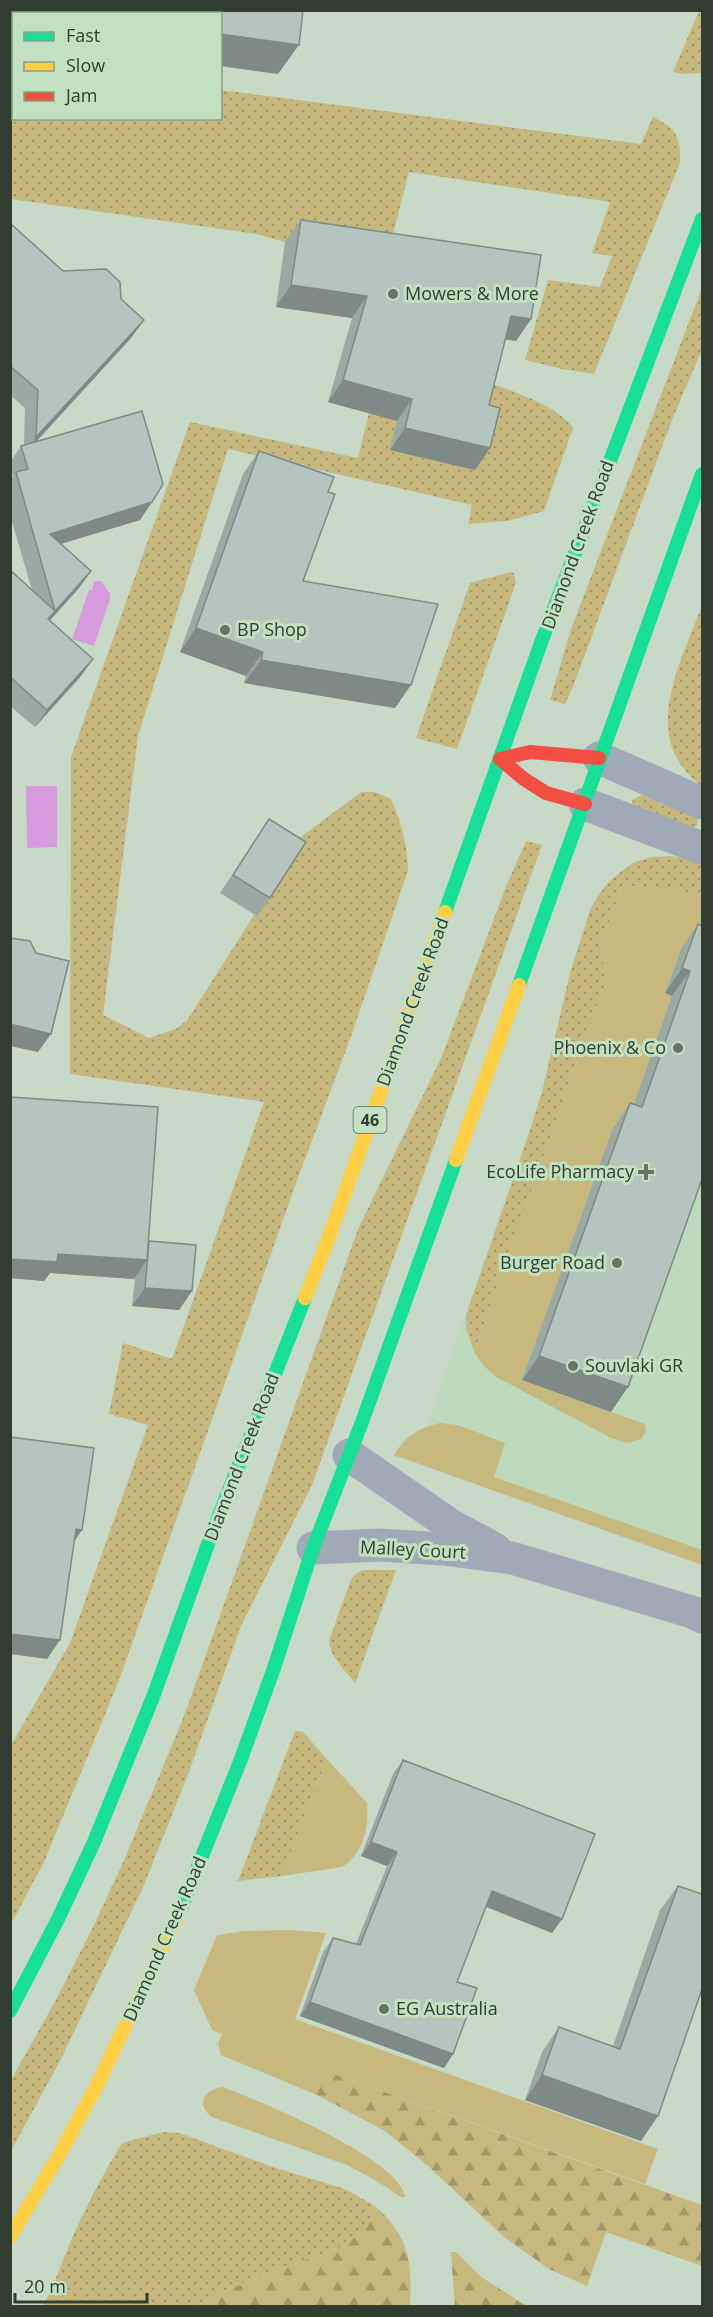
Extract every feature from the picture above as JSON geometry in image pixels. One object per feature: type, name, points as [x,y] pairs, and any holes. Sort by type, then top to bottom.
[{"type":"main road","name":"Diamond Creek Road","points":[[10,2011],[59,1917],[94,1842],[153,1697],[212,1533],[329,1237],[584,527],[702,219]]},
{"type":"main road","name":"Diamond Creek Road","points":[[10,2237],[58,2157],[96,2087],[176,1921],[209,1841],[274,1668],[313,1548],[349,1455],[585,804],[599,758],[702,474]]},
{"type":"main road","points":[[500,759],[530,752],[599,758]]},
{"type":"main road","points":[[500,759],[524,779],[546,793],[585,804]]},
{"type":"street","points":[[599,758],[702,804]]},
{"type":"street","points":[[585,804],[702,848]]},
{"type":"street","name":"Malley Court","points":[[349,1455],[452,1526],[512,1558]]},
{"type":"street","name":"Malley Court","points":[[313,1548],[379,1545],[443,1549],[512,1558],[692,1612],[702,1617]]},
{"type":"shaded area","points":[[94,582],[102,582],[110,594],[110,599],[94,646],[72,639],[89,590],[92,590]]},
{"type":"shaded area","points":[[26,786],[57,786],[57,847],[27,848]]},
{"type":"shaded area","points":[[669,856],[702,862],[702,1565],[394,1455],[413,1432],[427,1425],[531,1127],[543,1088],[570,973],[591,907],[605,886],[635,862]]},
{"type":"green space","points":[[699,11],[702,11],[702,73],[673,72]]},
{"type":"green space","points":[[10,63],[12,63],[12,120],[222,120],[222,90],[641,144],[653,117],[667,125],[676,134],[679,146],[680,163],[594,374],[525,360],[548,280],[600,287],[612,256],[592,253],[610,202],[409,172],[387,257],[285,242],[256,234],[11,199]]},
{"type":"green space","points":[[702,288],[702,350],[674,415],[574,684],[565,704],[550,700],[571,629]]},
{"type":"green space","points":[[485,382],[520,394],[545,406],[566,420],[573,428],[544,511],[508,521],[468,524],[472,505],[228,449],[138,736],[103,1015],[149,1038],[176,1029],[188,1019],[254,915],[256,916],[301,837],[361,792],[375,792],[391,799],[403,834],[408,871],[349,1042],[298,1178],[118,1683],[44,1862],[11,1924],[11,1745],[70,1643],[148,1425],[109,1414],[123,1343],[172,1359],[264,1102],[70,1074],[71,757],[190,422],[358,458],[369,413]]},
{"type":"green space","points":[[510,572],[514,573],[516,583],[457,749],[416,738],[470,583]]},
{"type":"green space","points":[[702,605],[702,786],[682,767],[672,746],[668,723],[670,700],[676,675]]},
{"type":"green space","points":[[642,795],[697,817],[696,827],[636,809],[632,803],[633,799]]},
{"type":"green space","points":[[526,841],[542,845],[312,1485],[241,1626],[187,1777],[144,1885],[61,2059],[11,2151],[11,2080],[57,1998],[125,1858],[184,1716],[358,1229],[442,1056],[507,884]]},
{"type":"green space","points":[[669,856],[702,862],[702,898],[677,890],[623,885],[601,943],[606,981],[474,1352],[466,1328],[466,1315],[543,1088],[570,973],[591,907],[605,886],[635,862]]},
{"type":"green space","points":[[623,885],[677,890],[702,898],[702,956],[681,949],[665,993],[672,996],[702,1153],[616,1122],[522,1380],[645,1424],[646,1432],[641,1439],[627,1443],[611,1438],[496,1377],[483,1365],[474,1352],[606,981],[601,943]]},
{"type":"green space","points":[[441,1423],[458,1425],[505,1443],[494,1477],[702,1550],[702,1565],[394,1455],[414,1433]]},
{"type":"green space","points":[[364,1570],[396,1570],[355,1683],[335,1658],[329,1641],[351,1579]]},
{"type":"green space","points":[[295,1731],[303,1732],[327,1759],[282,1876],[238,1881]]},
{"type":"green space","points":[[327,1759],[367,1803],[364,1839],[355,1854],[342,1867],[282,1876]]},
{"type":"green space","points":[[289,1930],[326,1933],[295,2019],[658,2149],[645,2184],[317,2068],[317,2095],[221,2055],[218,2044],[222,2034],[212,2030],[194,1990],[217,1935],[245,1931]]},
{"type":"green space","points":[[317,2068],[702,2205],[702,2266],[606,2232],[587,2286],[549,2269],[505,2238],[428,2166],[385,2131],[317,2095]]},
{"type":"green space","points":[[222,2087],[294,2117],[355,2149],[398,2182],[405,2197],[401,2197],[347,2165],[212,2117],[204,2107],[204,2098],[210,2091]]},
{"type":"green space","points":[[163,2132],[179,2133],[276,2168],[345,2189],[375,2206],[360,2234],[343,2246],[236,2286],[194,2306],[43,2306],[73,2235],[122,2143]]},
{"type":"green space","points":[[375,2206],[396,2229],[406,2251],[410,2276],[410,2306],[194,2306],[236,2286],[343,2246],[360,2234]]},
{"type":"green space","points":[[451,2252],[456,2252],[480,2276],[526,2306],[455,2306]]},
{"type":"building","points":[[53,10],[303,10],[299,45],[222,34],[222,12],[65,12]]},
{"type":"building","points":[[301,220],[541,255],[531,319],[511,316],[489,405],[500,408],[490,448],[405,428],[412,399],[343,380],[367,296],[291,285]]},
{"type":"building","points":[[10,223],[63,271],[106,269],[120,282],[121,299],[144,320],[36,437],[38,390],[10,366]]},
{"type":"building","points":[[142,411],[163,484],[152,502],[50,534],[91,571],[48,619],[93,659],[47,710],[10,677],[10,570],[55,611],[16,472],[28,469],[21,446]]},
{"type":"building","points":[[259,451],[334,477],[328,492],[335,494],[303,581],[438,604],[411,685],[261,660],[263,652],[196,628]]},
{"type":"building","points":[[269,819],[306,842],[270,898],[233,875]]},
{"type":"building","points":[[698,924],[702,926],[702,1179],[628,1387],[539,1356],[630,1103],[642,1107],[690,971],[682,968]]},
{"type":"building","points":[[10,938],[30,941],[36,953],[69,961],[51,1034],[10,1024]]},
{"type":"building","points":[[10,1097],[158,1107],[147,1260],[58,1254],[57,1262],[10,1259]]},
{"type":"building","points":[[149,1241],[196,1245],[192,1291],[145,1288]]},
{"type":"building","points":[[10,1437],[94,1448],[82,1530],[76,1529],[60,1640],[10,1634]]},
{"type":"building","points":[[403,1760],[595,1834],[562,1919],[492,1891],[457,1982],[477,1988],[453,2054],[310,2002],[333,1938],[360,1945],[397,1852],[371,1842]]},
{"type":"building","points":[[678,1886],[702,1894],[702,1989],[658,2116],[542,2075],[559,2027],[620,2049]]},
{"type":"traffic: fast","points":[[445,912],[542,640],[702,219]]},
{"type":"traffic: fast","points":[[519,985],[702,474]]},
{"type":"traffic: fast","points":[[180,1911],[241,1759],[274,1668],[313,1548],[362,1422],[456,1160]]},
{"type":"traffic: fast","points":[[10,2011],[59,1917],[94,1842],[153,1697],[212,1533],[305,1298]]},
{"type":"traffic: slow","points":[[305,1298],[445,912]]},
{"type":"traffic: slow","points":[[456,1160],[519,985]]},
{"type":"traffic: slow","points":[[10,2237],[58,2157],[96,2087],[180,1911]]},
{"type":"traffic: jam","points":[[500,759],[530,752],[599,758]]},
{"type":"traffic: jam","points":[[500,759],[524,779],[546,793],[585,804]]},
{"type":"place","name":"Mowers & More","points":[[393,294]]},
{"type":"place","name":"BP Shop","points":[[225,630]]},
{"type":"place","name":"Phoenix & Co","points":[[678,1048]]},
{"type":"place","name":"EcoLife Pharmacy","points":[[646,1172]]},
{"type":"place","name":"Burger Road","points":[[617,1263]]},
{"type":"place","name":"Souvlaki GR","points":[[573,1366]]},
{"type":"place","name":"EG Australia","points":[[384,2009]]}]
